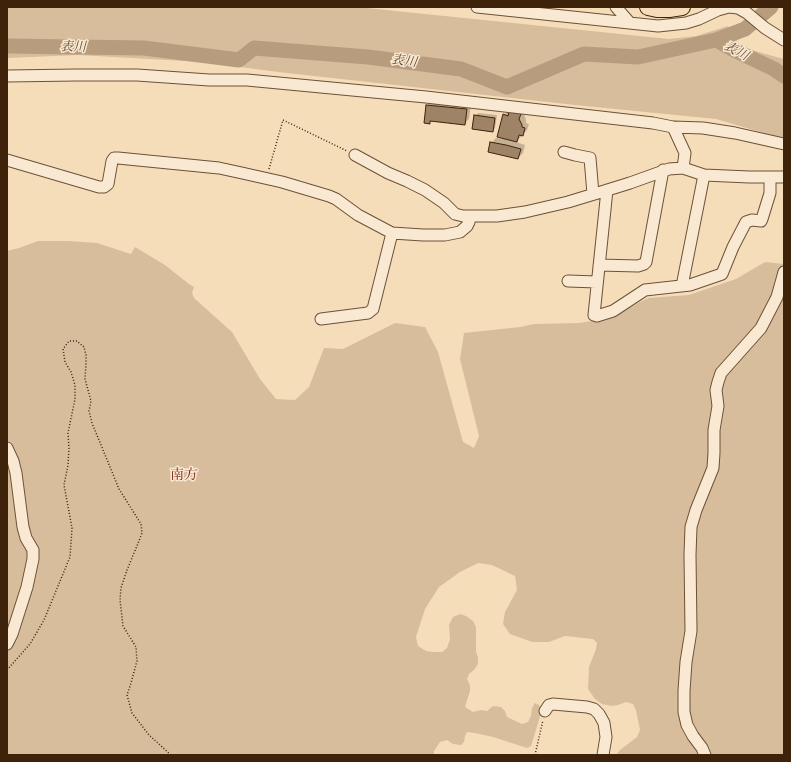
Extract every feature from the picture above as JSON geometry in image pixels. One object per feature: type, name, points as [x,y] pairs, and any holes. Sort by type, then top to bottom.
[{"type":"highway","points":[[648,7],[669,9],[682,7]]},
{"type":"street","points":[[476,7],[658,26],[686,23],[729,7],[738,8],[747,12],[766,28],[784,40]]},
{"type":"street","points":[[616,7],[630,23]]},
{"type":"street","points":[[7,76],[137,75],[209,80],[247,80],[703,128],[735,133],[784,144]]},
{"type":"street","points":[[673,126],[685,153],[683,168]]},
{"type":"street","points":[[564,152],[590,158],[593,194]]},
{"type":"street","points":[[355,155],[388,173],[425,190],[440,200],[455,214],[463,216],[497,216],[525,212],[568,202],[669,169],[683,168],[704,175],[784,177]]},
{"type":"street","points":[[7,160],[100,187],[108,184],[112,160],[114,158],[219,168],[329,196],[392,234],[445,235],[460,232],[467,226],[470,216]]},
{"type":"street","points":[[599,265],[638,266],[646,262],[663,170]]},
{"type":"street","points":[[682,286],[704,175]]},
{"type":"street","points":[[607,190],[594,315],[597,316],[613,311],[645,290],[690,285],[722,274],[733,247],[746,222],[752,220],[761,221],[762,219],[770,193],[770,177]]},
{"type":"street","points":[[320,319],[368,312],[373,309],[392,234]]},
{"type":"street","points":[[705,755],[687,725],[684,712],[686,662],[691,632],[691,526],[713,468],[714,430],[718,406],[716,390],[721,373],[761,328],[777,297],[784,272]]},
{"type":"street","points":[[568,281],[597,282]]},
{"type":"street","points":[[7,448],[16,472],[23,527],[26,538],[33,550],[33,559],[27,587],[12,634],[7,644]]},
{"type":"street","points":[[545,711],[549,705],[553,704],[594,709],[604,723],[606,737],[603,755]]},
{"type":"path","points":[[266,179],[283,120],[355,155]]},
{"type":"path","points":[[7,670],[30,644],[44,620],[70,557],[72,528],[64,485],[68,465],[68,433],[75,399],[76,384],[65,362],[63,349],[70,341],[77,341],[84,347],[86,355],[85,379],[91,401],[89,412],[92,423],[119,489],[142,524],[142,533],[121,588],[120,600],[123,626],[136,647],[137,661],[127,695],[132,713],[149,735],[170,755]]},
{"type":"path","points":[[535,755],[545,711]]},
{"type":"shaded area","points":[[7,7],[357,7],[669,39],[696,36],[728,26],[739,44],[744,48],[784,59],[784,139],[716,119],[575,105],[278,72],[202,62],[78,55],[7,58]]},
{"type":"shaded area","points":[[38,241],[97,243],[131,254],[135,247],[165,265],[194,287],[192,293],[194,298],[232,332],[260,379],[276,399],[295,400],[309,387],[324,348],[343,349],[395,323],[425,327],[438,352],[463,442],[474,448],[479,436],[460,359],[464,333],[534,324],[579,323],[604,319],[619,314],[648,298],[689,295],[736,279],[765,262],[784,264],[784,755],[616,755],[637,737],[640,730],[636,710],[633,704],[626,702],[612,706],[602,704],[595,699],[588,689],[589,667],[597,643],[593,639],[565,636],[549,642],[532,642],[510,634],[503,624],[505,612],[517,590],[515,576],[492,565],[478,563],[460,572],[439,587],[425,609],[416,637],[418,646],[426,651],[442,652],[447,648],[450,639],[449,625],[453,617],[460,614],[473,621],[476,627],[476,651],[478,664],[469,674],[467,679],[470,685],[470,691],[465,707],[473,712],[481,710],[487,711],[493,706],[501,707],[505,711],[507,717],[522,724],[528,722],[535,703],[539,705],[542,710],[531,746],[527,748],[493,737],[467,732],[464,742],[461,745],[453,744],[447,740],[440,742],[434,751],[434,755],[7,755],[7,251]]},
{"type":"building","points":[[426,105],[467,109],[465,125],[430,121],[430,124],[424,123]]},
{"type":"building","points":[[509,111],[521,114],[519,119],[522,127],[525,128],[523,136],[519,135],[517,142],[497,137],[503,114],[508,116]]},
{"type":"building","points":[[474,115],[495,118],[493,132],[472,129]]},
{"type":"building","points":[[490,142],[521,149],[518,159],[488,152]]},
{"type":"waterway","name":"表川","points":[[7,46],[144,48],[239,60],[254,48],[368,57],[461,69],[507,87],[584,54],[638,57],[716,40],[745,29],[771,7]]},
{"type":"waterway","name":"表川","points":[[716,40],[774,69],[784,76]]},
{"type":"district","name":"南方","points":[[184,475]]}]
